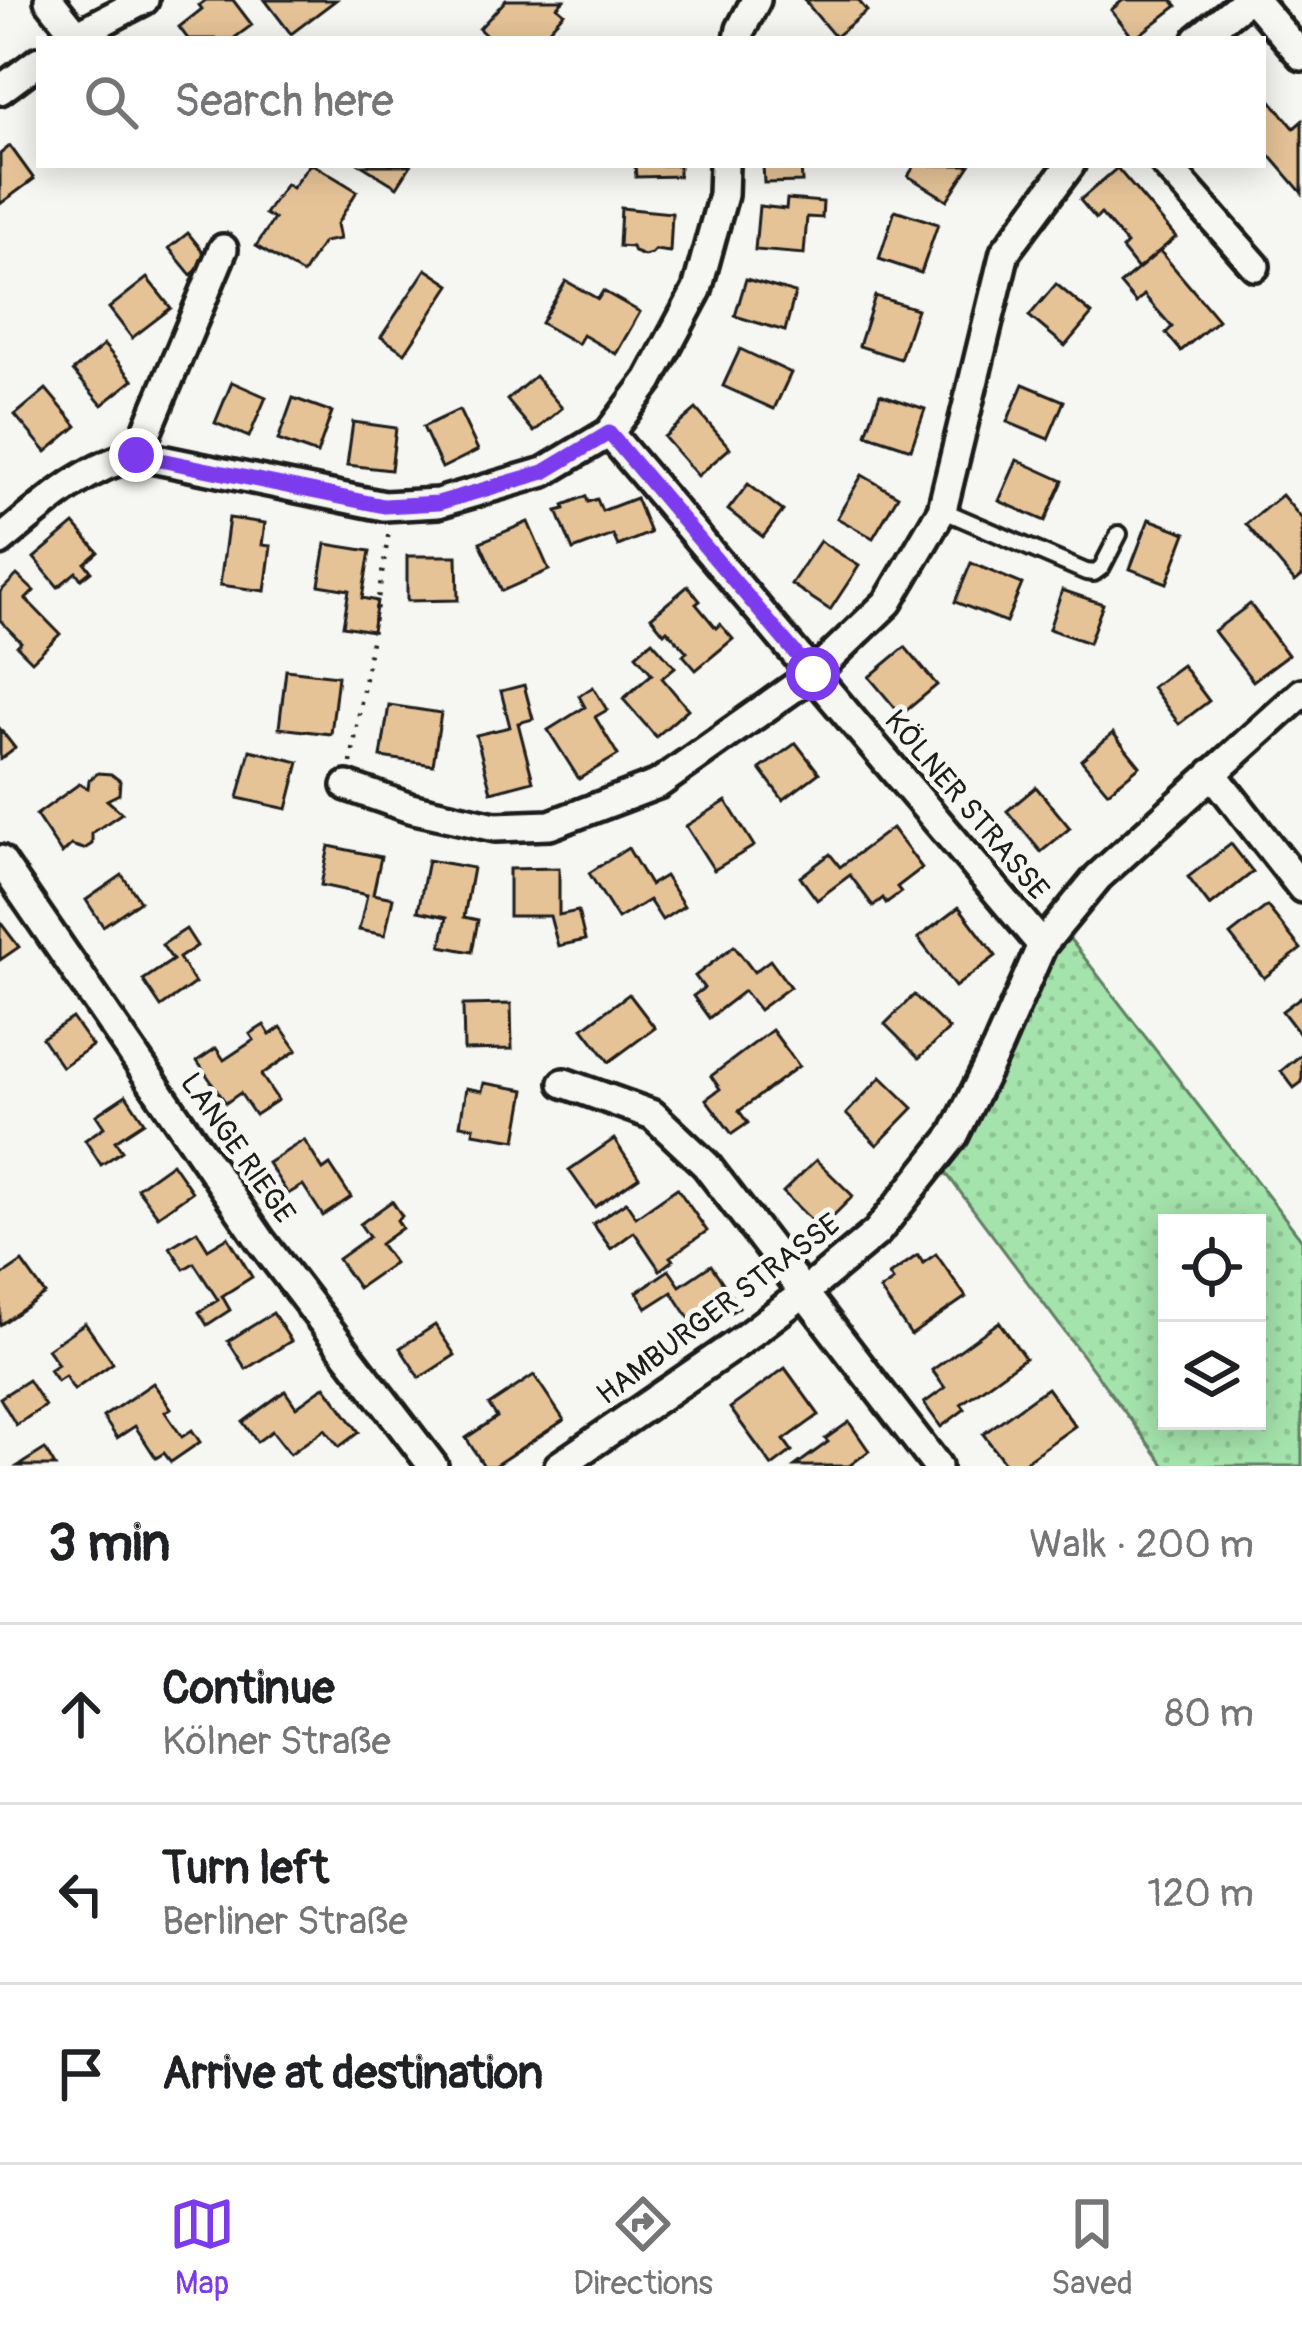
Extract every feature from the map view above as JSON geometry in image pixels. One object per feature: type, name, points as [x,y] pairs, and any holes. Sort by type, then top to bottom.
[{"type":"street","points":[[49,0],[71,36]]},
{"type":"street","points":[[74,36],[143,0]]},
{"type":"street","points":[[740,36],[756,0]]},
{"type":"street","points":[[1202,36],[1250,0],[1302,56]]},
{"type":"street","points":[[0,90],[36,63]]},
{"type":"street","points":[[0,541],[62,490],[117,460],[136,455],[384,506],[438,503],[544,472],[609,433],[649,380],[697,290],[723,195],[724,168]]},
{"type":"street","points":[[347,786],[410,808],[495,827],[550,825],[658,784],[813,674],[888,602],[942,510],[1005,252],[1068,168]]},
{"type":"street","points":[[1169,168],[1255,266]]},
{"type":"street","points":[[136,455],[223,249]]},
{"type":"street","name":"KÖLNER STRASSE","points":[[609,433],[1042,945]]},
{"type":"street","name":"HAMBURGER STRASSE","points":[[559,1466],[738,1343],[877,1232],[953,1135],[1042,945],[1098,877],[1302,693]]},
{"type":"street","points":[[1212,773],[1302,888]]},
{"type":"street","name":"LANGE RIEGE","points":[[0,860],[261,1241],[433,1466]]},
{"type":"street","points":[[564,1083],[653,1115],[706,1165],[937,1466]]},
{"type":"lane","points":[[942,510],[1086,572],[1102,567],[1119,534]]},
{"type":"path","points":[[347,786],[394,505]]},
{"type":"green space","points":[[1070,939],[1302,1240],[1302,1466],[1165,1466],[934,1157],[1024,979]]},
{"type":"building","points":[[206,0],[233,0],[252,25],[237,36],[186,36],[179,27],[202,9],[199,5]]},
{"type":"building","points":[[265,0],[336,0],[291,34]]},
{"type":"building","points":[[506,0],[564,0],[557,7],[564,13],[543,36],[487,36],[479,29]]},
{"type":"building","points":[[804,0],[858,0],[867,11],[834,36]]},
{"type":"building","points":[[1123,0],[1172,0],[1177,6],[1138,36],[1132,36],[1111,10]]},
{"type":"building","points":[[1266,95],[1294,128],[1302,121],[1302,193],[1267,152]]},
{"type":"building","points":[[10,146],[34,179],[0,204],[0,154]]},
{"type":"building","points":[[307,168],[319,168],[357,191],[337,224],[340,239],[323,242],[303,274],[256,246],[274,219],[265,214],[286,184],[292,188]]},
{"type":"building","points":[[366,168],[409,168],[397,187]]},
{"type":"building","points":[[635,168],[679,168],[679,176],[636,177]]},
{"type":"building","points":[[763,168],[801,168],[802,182],[764,183]]},
{"type":"building","points":[[913,168],[968,168],[947,200],[908,176]]},
{"type":"building","points":[[1117,168],[1176,237],[1138,269],[1122,249],[1127,244],[1101,214],[1096,219],[1080,200]]},
{"type":"building","points":[[787,199],[823,202],[822,218],[807,217],[804,254],[755,250],[759,206],[786,209]]},
{"type":"building","points":[[621,208],[672,213],[670,252],[655,250],[644,256],[632,247],[619,246]]},
{"type":"building","points":[[895,210],[938,224],[921,273],[879,259]]},
{"type":"building","points":[[188,233],[210,260],[191,275],[169,248]]},
{"type":"building","points":[[1160,251],[1218,320],[1181,351],[1166,333],[1172,327],[1144,295],[1136,303],[1120,284]]},
{"type":"building","points":[[426,269],[450,285],[405,353],[381,337]]},
{"type":"building","points":[[147,278],[171,308],[132,338],[109,308]]},
{"type":"building","points":[[746,279],[795,293],[785,331],[735,316]]},
{"type":"building","points":[[566,281],[598,299],[603,291],[640,312],[616,354],[583,335],[578,344],[541,323]]},
{"type":"building","points":[[1056,284],[1092,314],[1065,346],[1029,316]]},
{"type":"building","points":[[875,296],[917,309],[900,359],[859,346]]},
{"type":"building","points":[[104,345],[133,380],[102,405],[73,371]]},
{"type":"building","points":[[740,349],[791,373],[774,409],[723,386]]},
{"type":"building","points":[[535,376],[562,408],[534,432],[507,400]]},
{"type":"building","points":[[232,382],[266,397],[249,437],[215,423]]},
{"type":"building","points":[[1023,384],[1064,401],[1048,439],[1007,422]]},
{"type":"building","points":[[46,389],[77,426],[46,452],[15,415]]},
{"type":"building","points":[[880,394],[925,409],[911,449],[866,434]]},
{"type":"building","points":[[293,398],[332,412],[317,454],[278,440]]},
{"type":"building","points":[[696,409],[730,448],[698,476],[664,437]]},
{"type":"building","points":[[459,410],[478,450],[442,468],[423,427]]},
{"type":"building","points":[[353,422],[396,428],[391,470],[347,465]]},
{"type":"building","points":[[1017,460],[1063,481],[1045,521],[999,501]]},
{"type":"building","points":[[862,475],[898,496],[873,538],[837,518]]},
{"type":"building","points":[[748,484],[783,511],[763,537],[728,510]]},
{"type":"building","points":[[1282,495],[1302,519],[1302,576],[1295,582],[1246,524]]},
{"type":"building","points":[[586,496],[588,502],[597,499],[602,511],[636,498],[650,533],[618,546],[613,535],[573,550],[557,511]]},
{"type":"building","points":[[229,518],[265,523],[262,545],[271,546],[265,591],[220,585]]},
{"type":"building","points":[[1149,519],[1186,533],[1167,583],[1130,569]]},
{"type":"building","points":[[528,522],[549,570],[502,591],[480,542]]},
{"type":"building","points":[[74,524],[98,552],[85,563],[91,571],[81,579],[76,572],[58,587],[34,558]]},
{"type":"building","points":[[820,541],[859,566],[830,610],[791,584]]},
{"type":"building","points":[[326,544],[370,551],[362,598],[377,601],[372,631],[343,626],[349,590],[319,585]]},
{"type":"building","points":[[407,556],[457,556],[458,600],[407,601]]},
{"type":"building","points":[[971,563],[1022,584],[1006,622],[955,602]]},
{"type":"building","points":[[17,575],[34,591],[26,599],[60,634],[32,661],[0,620],[0,592]]},
{"type":"building","points":[[688,586],[716,628],[720,624],[733,639],[696,670],[683,655],[687,652],[651,617]]},
{"type":"building","points":[[1062,590],[1103,604],[1089,643],[1049,629]]},
{"type":"building","points":[[1250,604],[1288,655],[1253,681],[1214,631]]},
{"type":"building","points":[[652,641],[675,667],[662,678],[688,709],[656,737],[623,699],[652,674],[636,655]]},
{"type":"building","points":[[905,647],[937,685],[901,715],[869,677]]},
{"type":"building","points":[[1182,665],[1209,701],[1179,724],[1152,687]]},
{"type":"building","points":[[286,670],[338,676],[331,734],[279,728]]},
{"type":"building","points":[[524,685],[533,719],[518,723],[533,781],[491,792],[476,735],[510,727],[501,691]]},
{"type":"building","points":[[593,687],[607,710],[595,717],[618,755],[579,779],[548,730],[585,707],[579,696]]},
{"type":"building","points":[[389,705],[441,713],[433,765],[381,757]]},
{"type":"building","points":[[0,729],[15,748],[0,759]]},
{"type":"building","points":[[1113,733],[1140,766],[1108,792],[1081,760]]},
{"type":"building","points":[[796,743],[819,773],[783,800],[760,769]]},
{"type":"building","points":[[250,750],[299,762],[287,809],[238,798]]},
{"type":"building","points":[[98,773],[120,781],[119,794],[107,800],[122,813],[92,833],[92,844],[84,849],[71,845],[62,854],[36,815],[79,784],[88,788],[89,780]]},
{"type":"building","points":[[1036,787],[1070,828],[1041,852],[1007,811]]},
{"type":"building","points":[[726,801],[754,846],[714,870],[686,826]]},
{"type":"building","points":[[892,828],[922,868],[897,887],[901,892],[886,903],[883,898],[873,906],[850,875],[817,900],[800,877],[830,854],[840,867]]},
{"type":"building","points":[[1231,844],[1253,872],[1210,906],[1188,877]]},
{"type":"building","points":[[329,846],[381,857],[373,894],[393,898],[385,935],[359,930],[367,895],[321,885]]},
{"type":"building","points":[[628,848],[650,885],[665,876],[684,906],[662,920],[649,900],[618,919],[589,873]]},
{"type":"building","points":[[428,860],[473,868],[464,917],[478,920],[472,952],[441,946],[447,917],[418,911]]},
{"type":"building","points":[[559,868],[559,915],[578,911],[585,940],[558,946],[550,916],[509,916],[509,869]]},
{"type":"building","points":[[122,875],[140,901],[103,926],[86,900]]},
{"type":"building","points":[[1267,906],[1301,949],[1264,978],[1230,935]]},
{"type":"building","points":[[959,907],[996,956],[955,987],[918,938]]},
{"type":"building","points":[[0,922],[19,947],[0,960]]},
{"type":"building","points":[[186,929],[197,946],[179,958],[195,983],[161,1007],[143,980],[173,960],[162,945]]},
{"type":"building","points":[[734,946],[754,972],[770,960],[790,987],[759,1010],[744,991],[709,1018],[693,996],[704,988],[695,976]]},
{"type":"building","points":[[629,994],[655,1028],[609,1062],[583,1028]]},
{"type":"building","points":[[914,995],[949,1029],[919,1058],[885,1024]]},
{"type":"building","points":[[1302,996],[1302,1037],[1282,1011]]},
{"type":"building","points":[[511,1004],[512,1049],[464,1050],[463,1005]]},
{"type":"building","points":[[72,1018],[92,1046],[62,1067],[42,1038]]},
{"type":"building","points":[[264,1025],[270,1035],[281,1027],[297,1050],[261,1075],[278,1100],[255,1115],[240,1093],[226,1103],[197,1061],[216,1048],[224,1060],[254,1040],[250,1034]]},
{"type":"building","points":[[772,1030],[799,1066],[739,1111],[748,1123],[732,1134],[706,1099],[720,1089],[711,1076]]},
{"type":"building","points":[[1302,1054],[1302,1082],[1294,1088],[1281,1071]]},
{"type":"building","points":[[881,1077],[913,1108],[877,1145],[846,1114]]},
{"type":"building","points":[[484,1083],[525,1090],[516,1140],[473,1133],[474,1127],[460,1125],[466,1088],[482,1091]]},
{"type":"building","points":[[126,1095],[144,1122],[115,1141],[122,1151],[101,1165],[85,1140],[104,1127],[96,1115]]},
{"type":"building","points":[[614,1139],[639,1177],[595,1207],[569,1170]]},
{"type":"building","points":[[304,1140],[323,1170],[330,1165],[351,1197],[323,1216],[303,1185],[288,1194],[268,1163]]},
{"type":"building","points":[[816,1160],[853,1196],[820,1229],[783,1192]]},
{"type":"building","points":[[172,1163],[192,1192],[158,1216],[137,1188]]},
{"type":"building","points":[[677,1188],[707,1231],[670,1257],[673,1260],[660,1270],[634,1232],[611,1249],[593,1224],[626,1202],[636,1217]]},
{"type":"building","points":[[392,1201],[402,1216],[397,1220],[402,1228],[380,1244],[394,1263],[358,1288],[338,1259],[369,1237],[360,1224]]},
{"type":"building","points":[[197,1231],[208,1249],[228,1237],[252,1277],[222,1296],[230,1310],[207,1325],[199,1312],[218,1300],[194,1263],[184,1269],[170,1247]]},
{"type":"building","points":[[936,1254],[966,1297],[911,1335],[880,1290],[893,1281],[889,1275],[918,1255],[923,1263]]},
{"type":"building","points":[[22,1262],[45,1294],[0,1325],[0,1277]]},
{"type":"building","points":[[711,1265],[739,1307],[699,1333],[672,1292],[647,1308],[637,1292],[669,1270],[680,1286]]},
{"type":"building","points":[[273,1313],[291,1341],[246,1369],[228,1341]]},
{"type":"building","points":[[999,1322],[1025,1358],[961,1404],[965,1409],[941,1427],[924,1403],[945,1388],[932,1370]]},
{"type":"building","points":[[85,1323],[113,1363],[74,1390],[65,1376],[57,1381],[49,1370],[58,1364],[47,1349]]},
{"type":"building","points":[[435,1325],[455,1355],[420,1378],[400,1348]]},
{"type":"building","points":[[785,1368],[819,1415],[784,1440],[792,1451],[772,1466],[730,1408]]},
{"type":"building","points":[[534,1375],[564,1420],[494,1466],[484,1466],[466,1438],[497,1417],[489,1405]]},
{"type":"building","points":[[28,1380],[45,1406],[16,1425],[0,1398]]},
{"type":"building","points":[[153,1383],[171,1408],[165,1412],[182,1437],[192,1430],[200,1442],[171,1462],[164,1453],[156,1458],[135,1426],[117,1438],[103,1417]]},
{"type":"building","points":[[325,1386],[359,1432],[339,1447],[325,1429],[290,1454],[272,1431],[257,1442],[243,1422],[285,1391],[296,1407]]},
{"type":"building","points":[[1047,1388],[1075,1426],[1019,1466],[1007,1466],[983,1434]]},
{"type":"building","points":[[849,1422],[869,1451],[849,1466],[795,1466],[828,1442],[825,1439]]},
{"type":"building","points":[[45,1449],[55,1466],[18,1466]]},
{"type":"route","points":[[136,455],[384,506],[438,503],[544,472],[609,433],[813,674]]}]
